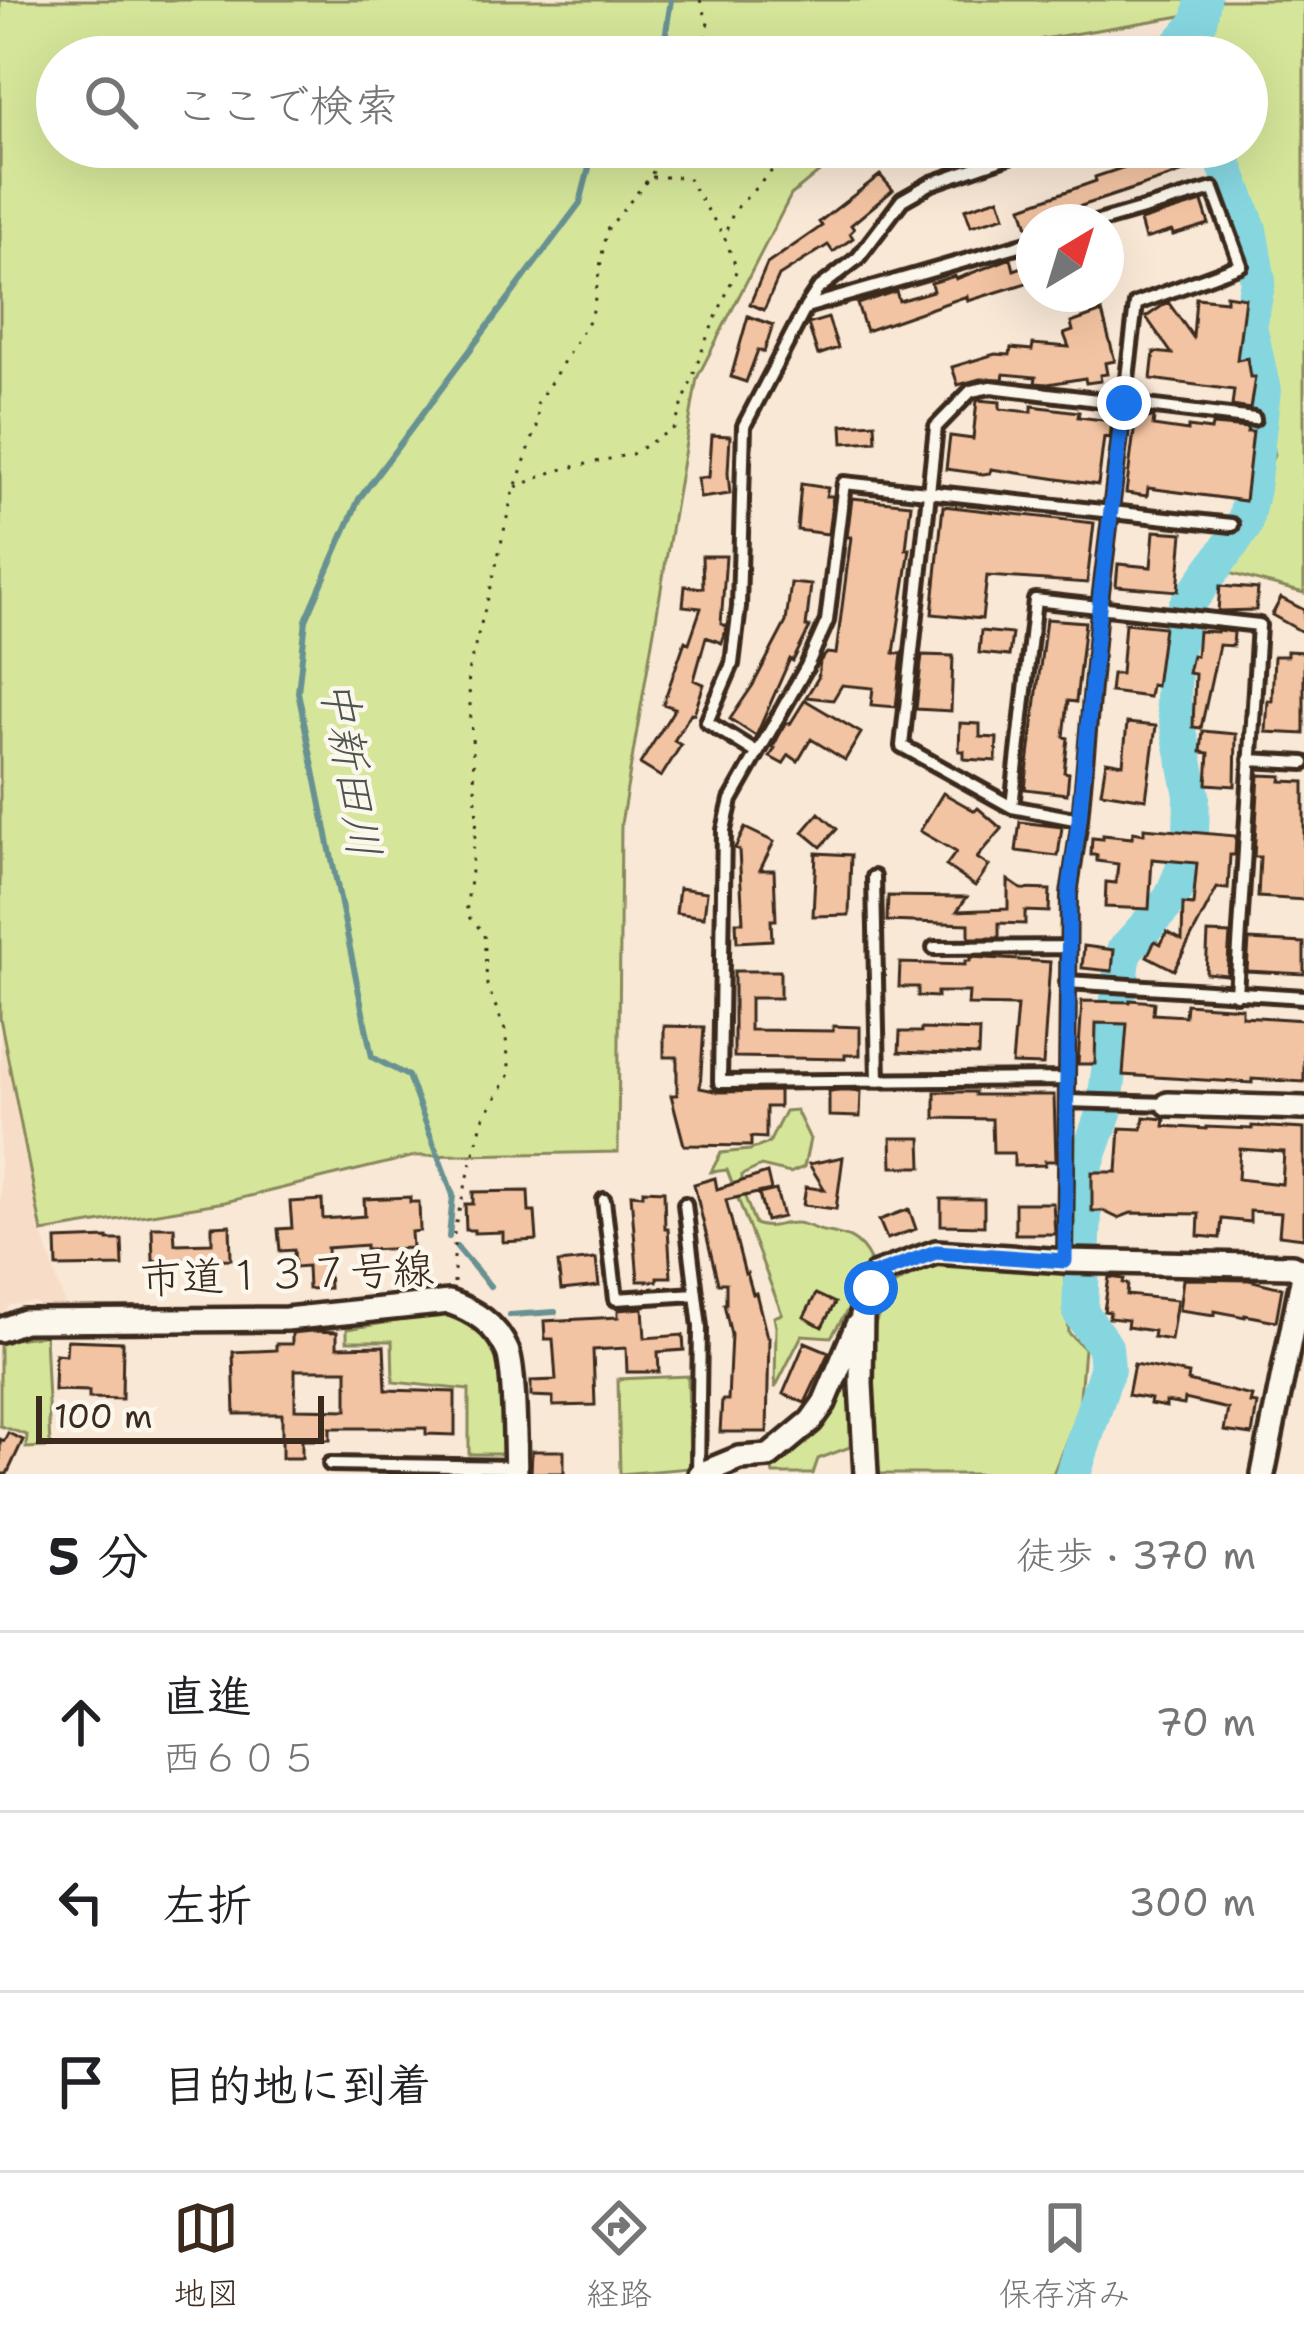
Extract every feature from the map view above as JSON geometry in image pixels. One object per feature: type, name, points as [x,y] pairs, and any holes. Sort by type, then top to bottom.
[{"type":"street","points":[[1168,1104],[1304,1108]]},
{"type":"street","points":[[699,1474],[739,1458],[769,1456],[812,1421],[844,1361],[876,1274],[936,1252],[1292,1266],[1304,1272],[1263,1474]]},
{"type":"street","name":"市道１３７号線","points":[[0,1330],[24,1322],[286,1318],[449,1302],[472,1310],[487,1322],[509,1353],[516,1470]]},
{"type":"street","points":[[862,1310],[866,1474]]},
{"type":"lane","points":[[758,753],[707,722],[732,664],[737,626],[744,426],[818,289],[858,258],[902,200],[975,168]]},
{"type":"lane","points":[[1076,1261],[1067,1101],[1069,894],[1136,304],[1241,265],[1213,189],[1124,215]]},
{"type":"lane","points":[[806,307],[1016,246]]},
{"type":"lane","points":[[1079,820],[1012,807],[902,746],[936,427],[971,391],[991,387],[1254,419]]},
{"type":"lane","points":[[1067,1079],[720,1082],[724,830],[731,800],[807,666],[827,621],[844,483],[1232,525]]},
{"type":"lane","points":[[1012,807],[1035,600],[1259,626],[1237,994]]},
{"type":"lane","points":[[1250,760],[1304,763]]},
{"type":"lane","points":[[874,877],[878,1081]]},
{"type":"lane","points":[[934,948],[1068,947]]},
{"type":"lane","points":[[1067,982],[1304,997]]},
{"type":"lane","points":[[1067,1101],[1168,1104]]},
{"type":"lane","points":[[604,1200],[616,1299],[696,1294]]},
{"type":"lane","points":[[685,1204],[700,1327],[699,1474]]},
{"type":"lane","points":[[330,1464],[516,1470]]},
{"type":"path","points":[[700,0],[708,22],[706,36]]},
{"type":"path","points":[[449,1302],[454,1284],[454,1230],[483,1119],[510,1074],[505,1030],[487,985],[484,933],[466,914],[477,819],[468,672],[515,488],[539,421],[536,406],[592,316],[606,231],[655,168]]},
{"type":"path","points":[[724,236],[734,211],[774,168]]},
{"type":"path","points":[[515,488],[555,471],[632,454],[674,428],[737,269],[724,236],[687,177],[650,177]]},
{"type":"shaded area","points":[[0,1018],[42,1232],[66,1308],[47,1310],[34,1302],[10,1305],[0,1317]]},
{"type":"green space","points":[[0,0],[1304,0],[1304,593],[1221,571],[1274,455],[1250,343],[1262,240],[1219,168],[1268,168],[1268,36],[1200,36],[1188,15],[1061,36],[36,36],[36,168],[824,168],[791,195],[697,378],[621,824],[618,1152],[415,1156],[225,1202],[42,1232],[0,1018]]},
{"type":"green space","points":[[796,1110],[810,1139],[804,1167],[790,1173],[761,1166],[742,1175],[755,1224],[798,1223],[845,1236],[861,1246],[870,1260],[831,1337],[802,1335],[775,1388],[774,1317],[782,1314],[727,1170],[711,1172],[721,1153],[769,1143],[785,1111]]},
{"type":"green space","points":[[937,1261],[1064,1273],[1069,1333],[1084,1348],[1079,1409],[1053,1474],[872,1474],[868,1345],[888,1288]]},
{"type":"green space","points":[[453,1312],[481,1326],[501,1350],[505,1454],[469,1454],[469,1390],[393,1382],[392,1341],[347,1341],[347,1329]]},
{"type":"green space","points":[[45,1335],[50,1447],[26,1448],[27,1435],[0,1426],[0,1341]]},
{"type":"green space","points":[[688,1376],[690,1468],[620,1474],[618,1379]]},
{"type":"green space","points":[[850,1380],[850,1447],[818,1459],[813,1474],[773,1474],[771,1465],[815,1427]]},
{"type":"building","points":[[1122,168],[1196,168],[1087,204],[1031,204],[1096,181],[1095,177]]},
{"type":"building","points":[[880,175],[893,190],[851,225],[853,238],[833,252],[828,245],[779,276],[764,310],[750,304],[767,264],[822,226],[819,222]]},
{"type":"building","points":[[999,198],[1005,216],[971,226],[965,209]]},
{"type":"building","points":[[1202,202],[1209,224],[1145,239],[1140,221]]},
{"type":"building","points":[[1011,258],[1016,269],[1016,286],[968,301],[967,296],[866,331],[857,304],[896,291],[899,301],[933,291],[931,283],[956,279]]},
{"type":"building","points":[[1226,295],[1245,298],[1237,360],[1247,358],[1250,377],[1255,377],[1250,409],[1232,406],[1234,390],[1151,379],[1154,352],[1172,354],[1146,317],[1168,302],[1193,337],[1196,298],[1226,301]]},
{"type":"building","points":[[1102,312],[1115,361],[1105,363],[1107,374],[1100,375],[1101,381],[1086,383],[1085,378],[1048,384],[1035,383],[1036,377],[1004,374],[1003,379],[958,385],[952,367],[995,354],[1010,355],[1011,348],[1032,350],[1033,344],[1069,347],[1064,334],[1073,331],[1071,323]]},
{"type":"building","points":[[748,316],[773,325],[746,382],[731,377]]},
{"type":"building","points":[[828,318],[838,348],[818,355],[808,324]]},
{"type":"building","points":[[977,400],[1000,402],[1000,409],[1032,412],[1032,406],[1112,421],[1110,438],[1104,437],[1098,485],[991,469],[983,474],[946,469],[950,436],[973,439]]},
{"type":"building","points":[[1136,416],[1154,418],[1153,426],[1188,431],[1188,427],[1211,430],[1212,425],[1248,428],[1247,432],[1253,432],[1245,501],[1148,488],[1147,496],[1126,493]]},
{"type":"building","points":[[875,423],[876,441],[843,443],[842,425]]},
{"type":"building","points":[[712,435],[730,436],[730,494],[700,498],[698,478],[709,477]]},
{"type":"building","points":[[801,484],[828,488],[826,496],[833,496],[828,534],[797,530]]},
{"type":"building","points":[[852,498],[911,504],[906,549],[910,549],[894,653],[902,654],[896,707],[871,705],[873,688],[842,685],[833,700],[806,697],[818,678],[820,661],[827,653],[836,654]]},
{"type":"building","points":[[943,506],[1094,523],[1087,583],[987,576],[982,619],[932,614]]},
{"type":"building","points":[[1154,531],[1183,533],[1178,591],[1116,586],[1118,564],[1151,567]]},
{"type":"building","points":[[702,556],[726,556],[721,624],[727,626],[722,643],[706,637],[694,680],[704,684],[694,714],[674,741],[681,745],[661,777],[640,764],[675,708],[663,704],[701,608],[683,606],[685,586],[703,588]]},
{"type":"building","points":[[791,583],[811,585],[806,627],[810,627],[793,661],[790,659],[756,736],[730,719],[786,622]]},
{"type":"building","points":[[1220,586],[1258,589],[1256,610],[1218,611]]},
{"type":"building","points":[[1281,598],[1304,610],[1304,633],[1272,615]]},
{"type":"building","points":[[1046,619],[1085,622],[1076,702],[1068,701],[1064,737],[1068,738],[1067,794],[1025,789]]},
{"type":"building","points":[[1125,623],[1164,627],[1156,686],[1151,685],[1149,697],[1110,692],[1112,674],[1121,674]]},
{"type":"building","points":[[981,631],[1012,634],[1009,656],[979,653]]},
{"type":"building","points":[[1198,631],[1234,632],[1233,646],[1219,645],[1201,728],[1193,727],[1195,674],[1188,673],[1192,655],[1196,656]]},
{"type":"building","points":[[1287,651],[1304,652],[1304,734],[1266,732],[1274,656],[1287,656]]},
{"type":"building","points":[[922,655],[953,656],[951,711],[916,709]]},
{"type":"building","points":[[805,700],[861,733],[845,760],[811,739],[798,761],[789,755],[783,764],[770,757],[786,722],[790,724]]},
{"type":"building","points":[[960,723],[980,724],[980,737],[997,738],[996,761],[964,759],[964,751],[959,751]]},
{"type":"building","points":[[1127,723],[1156,726],[1146,799],[1101,792],[1106,761],[1123,764]]},
{"type":"building","points":[[1203,731],[1236,734],[1235,786],[1207,784],[1209,753],[1201,752]]},
{"type":"building","points":[[1259,775],[1304,782],[1304,900],[1258,897],[1260,857],[1254,857]]},
{"type":"building","points":[[943,793],[975,811],[978,808],[1002,829],[977,858],[989,866],[975,886],[946,866],[956,852],[920,831]]},
{"type":"building","points":[[819,813],[837,829],[821,847],[803,832]]},
{"type":"building","points":[[1020,822],[1062,827],[1058,856],[1016,851]]},
{"type":"building","points":[[745,828],[774,842],[760,870],[774,870],[772,940],[737,942],[736,922],[743,922],[739,850],[735,848]]},
{"type":"building","points":[[1144,828],[1236,836],[1228,889],[1217,888],[1174,970],[1147,956],[1167,932],[1182,940],[1183,904],[1193,905],[1197,863],[1152,859],[1149,909],[1105,907],[1106,882],[1116,883],[1118,864],[1097,861],[1097,855],[1091,855],[1092,838],[1132,838],[1133,832],[1144,834]]},
{"type":"building","points":[[816,853],[851,855],[849,915],[813,916]]},
{"type":"building","points":[[1008,880],[1021,889],[1050,890],[1049,912],[1025,911],[1025,924],[999,923],[999,938],[969,938],[969,924],[887,921],[888,896],[967,897],[957,911],[1008,909]]},
{"type":"building","points":[[679,888],[707,892],[704,917],[676,913]]},
{"type":"building","points":[[1208,933],[1230,934],[1227,975],[1206,973]]},
{"type":"building","points":[[1249,940],[1304,943],[1304,974],[1247,971]]},
{"type":"building","points":[[1084,946],[1114,950],[1112,971],[1082,968]]},
{"type":"building","points":[[970,957],[1050,962],[1043,1065],[1012,1064],[1017,1006],[968,1005],[969,992],[918,996],[918,987],[899,987],[900,963],[965,965]]},
{"type":"building","points":[[734,971],[780,971],[780,998],[750,998],[750,1030],[860,1027],[860,1055],[845,1055],[845,1059],[734,1057]]},
{"type":"building","points":[[1082,1001],[1154,1002],[1153,1014],[1185,1016],[1186,1004],[1242,1008],[1242,1016],[1304,1020],[1304,1082],[1123,1075],[1127,1024],[1096,1023],[1095,1064],[1078,1064]]},
{"type":"building","points":[[664,1026],[704,1027],[700,1088],[779,1091],[779,1107],[766,1107],[766,1138],[751,1137],[751,1146],[684,1145],[671,1095],[677,1095],[677,1057],[664,1057]]},
{"type":"building","points":[[979,1031],[978,1055],[899,1052],[900,1032]]},
{"type":"building","points":[[829,1091],[861,1091],[860,1117],[829,1116]]},
{"type":"building","points":[[935,1092],[1054,1095],[1056,1161],[1014,1166],[1014,1153],[993,1153],[992,1119],[935,1118]]},
{"type":"building","points":[[1144,1117],[1165,1119],[1164,1126],[1304,1129],[1304,1238],[1279,1235],[1281,1213],[1250,1211],[1250,1222],[1222,1219],[1220,1238],[1198,1236],[1199,1214],[1131,1213],[1118,1218],[1092,1211],[1092,1172],[1117,1172],[1120,1128],[1142,1129]],"holes":[[[1240,1149],[1284,1152],[1282,1184],[1238,1179]]]},
{"type":"building","points":[[891,1138],[921,1138],[922,1167],[892,1167]]},
{"type":"building","points":[[843,1157],[836,1209],[803,1205],[806,1187],[825,1190],[809,1164]]},
{"type":"building","points":[[767,1173],[771,1190],[726,1200],[745,1274],[769,1337],[767,1432],[720,1432],[722,1400],[728,1400],[731,1335],[724,1304],[726,1283],[718,1283],[694,1184],[715,1178],[717,1189]]},
{"type":"building","points":[[643,1190],[664,1191],[671,1277],[657,1277],[657,1281],[638,1281],[631,1194],[643,1195]]},
{"type":"building","points":[[776,1190],[783,1217],[766,1221],[759,1194]]},
{"type":"building","points":[[528,1191],[537,1240],[503,1242],[503,1232],[466,1230],[465,1204],[473,1204],[473,1192]]},
{"type":"building","points":[[410,1197],[410,1202],[419,1202],[420,1231],[411,1232],[412,1248],[327,1248],[329,1288],[308,1289],[307,1266],[295,1267],[294,1250],[280,1251],[278,1229],[292,1228],[290,1202],[322,1200],[323,1219],[365,1216],[364,1199]]},
{"type":"building","points":[[941,1199],[984,1199],[984,1226],[941,1225]]},
{"type":"building","points":[[1015,1203],[1053,1203],[1055,1234],[1015,1234]]},
{"type":"building","points":[[909,1209],[916,1229],[887,1239],[879,1220]]},
{"type":"building","points":[[230,1225],[231,1259],[153,1261],[152,1227],[174,1227],[175,1244],[212,1243],[212,1226]]},
{"type":"building","points":[[56,1240],[122,1240],[123,1266],[57,1267]]},
{"type":"building","points":[[596,1259],[599,1286],[561,1290],[558,1263]]},
{"type":"building","points":[[1109,1277],[1124,1279],[1127,1295],[1177,1300],[1171,1340],[1153,1337],[1154,1331],[1127,1327],[1128,1320],[1109,1318],[1110,1312],[1104,1311]]},
{"type":"building","points":[[1183,1279],[1249,1280],[1282,1288],[1276,1321],[1179,1310]]},
{"type":"building","points":[[816,1294],[835,1303],[822,1327],[804,1317]]},
{"type":"building","points":[[643,1308],[645,1338],[683,1335],[684,1350],[658,1352],[659,1372],[627,1372],[626,1348],[593,1350],[595,1405],[553,1406],[553,1397],[531,1396],[531,1381],[556,1380],[553,1339],[545,1339],[544,1321],[618,1317],[618,1310]]},
{"type":"building","points":[[337,1332],[337,1347],[384,1346],[386,1390],[455,1392],[455,1435],[426,1434],[426,1428],[330,1428],[330,1440],[302,1440],[302,1458],[282,1458],[282,1414],[235,1414],[233,1352],[276,1350],[276,1344],[292,1344],[292,1333]],"holes":[[[295,1370],[347,1370],[347,1410],[295,1409]]]},
{"type":"building","points":[[67,1340],[123,1342],[122,1399],[89,1398],[89,1391],[54,1390],[55,1354],[66,1355]]},
{"type":"building","points":[[805,1342],[829,1352],[805,1403],[783,1394]]},
{"type":"building","points":[[1134,1364],[1189,1374],[1188,1381],[1252,1396],[1250,1403],[1257,1404],[1252,1435],[1224,1431],[1228,1409],[1185,1399],[1184,1405],[1166,1402],[1166,1407],[1128,1395]]},
{"type":"building","points":[[8,1433],[23,1440],[7,1474],[0,1474],[0,1439],[4,1441]]},
{"type":"building","points":[[532,1451],[564,1451],[564,1473],[531,1473]]},
{"type":"waterway","name":"中新田川","points":[[665,36],[671,0]]},
{"type":"waterway","points":[[1187,36],[1199,22],[1203,0]]},
{"type":"waterway","name":"中新田川","points":[[449,1237],[453,1195],[408,1076],[372,1057],[298,692],[306,620],[359,499],[580,203],[589,168]]},
{"type":"waterway","points":[[1073,1474],[1107,1369],[1105,1347],[1080,1312],[1086,1163],[1104,1112],[1124,951],[1171,899],[1191,834],[1192,795],[1173,701],[1174,655],[1186,606],[1244,526],[1252,488],[1263,390],[1249,326],[1258,281],[1249,229],[1226,168]]},
{"type":"waterway","name":"中新田川","points":[[457,1247],[490,1286]]},
{"type":"waterway","name":"中新田川","points":[[510,1315],[555,1312]]},
{"type":"route","points":[[871,1288],[876,1274],[936,1252],[1065,1261],[1069,894],[1124,403]]}]
